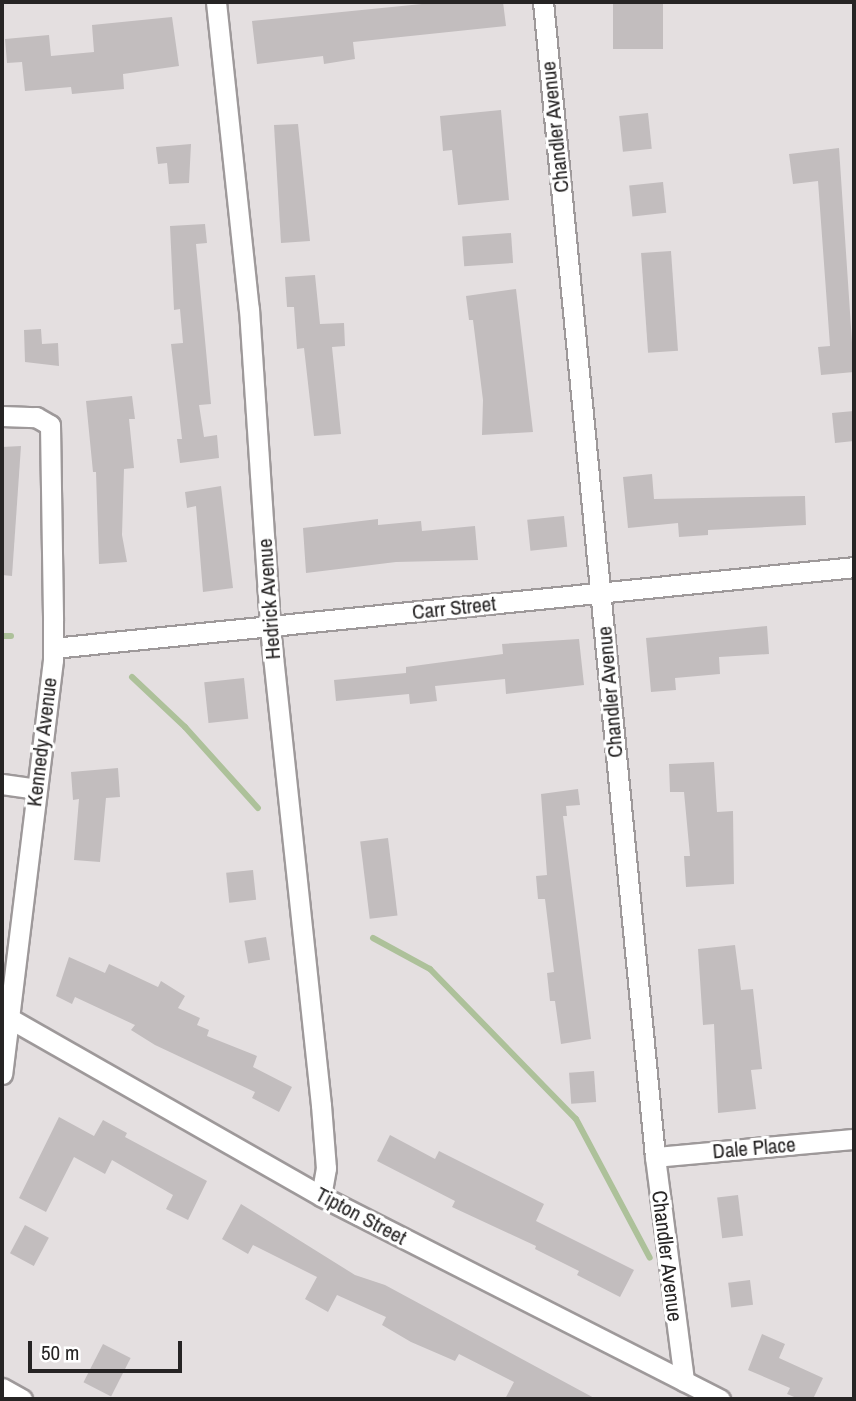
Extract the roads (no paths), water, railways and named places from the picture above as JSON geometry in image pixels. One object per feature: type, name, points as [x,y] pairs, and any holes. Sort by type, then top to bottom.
[{"type":"street","name":"Hedrick Avenue","points":[[216,2],[249,309],[270,628],[321,1105],[326,1168],[321,1196]]},
{"type":"street","name":"Chandler Avenue","points":[[543,2],[654,1157],[684,1381]]},
{"type":"street","name":"Kennedy Avenue","points":[[2,416],[36,417],[50,425],[53,648],[2,1074]]},
{"type":"street","name":"Carr Street","points":[[53,648],[854,567]]},
{"type":"street","points":[[2,784],[36,789]]},
{"type":"street","name":"Tipton Street","points":[[9,1018],[321,1196],[720,1399]]},
{"type":"street","name":"Dale Place","points":[[654,1157],[854,1139]]},
{"type":"street","points":[[2,1388],[23,1399]]},
{"type":"waterway","points":[[2,636],[11,636]]},
{"type":"waterway","points":[[132,677],[185,727],[258,808]]},
{"type":"waterway","points":[[373,938],[430,969],[576,1119],[650,1258]]}]
